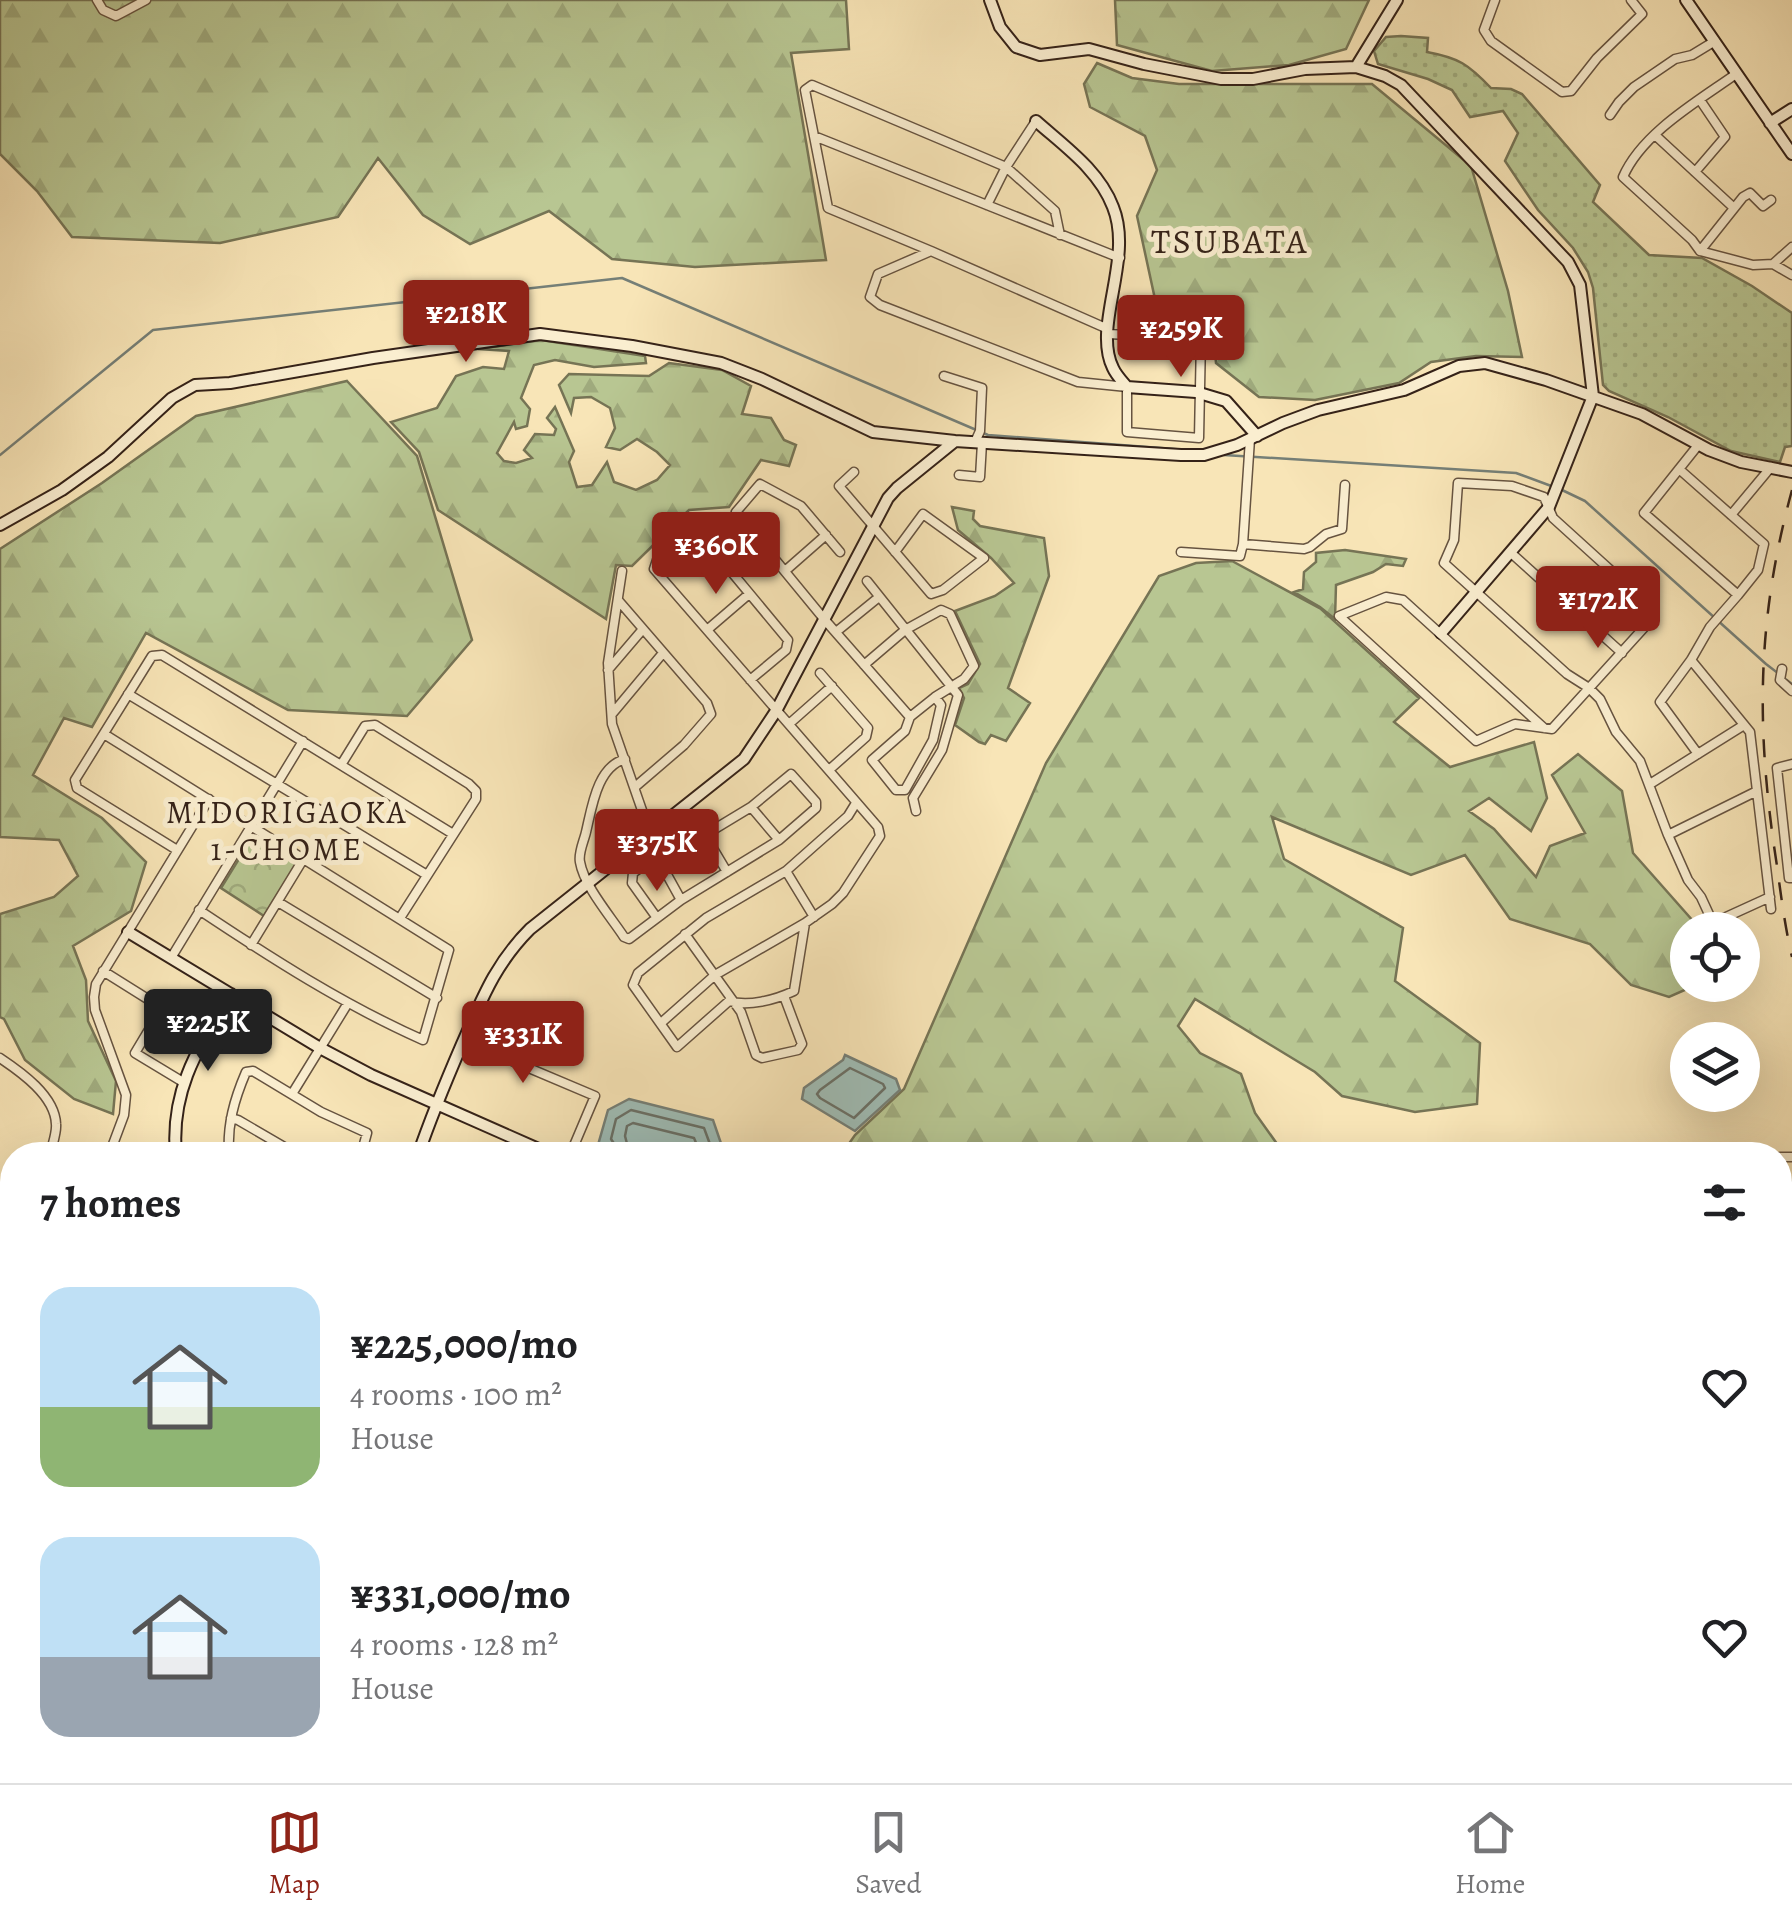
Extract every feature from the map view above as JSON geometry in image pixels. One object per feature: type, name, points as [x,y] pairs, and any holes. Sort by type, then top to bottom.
[{"type":"street","points":[[96,0],[103,10],[116,16],[146,0]]},
{"type":"street","points":[[990,0],[1000,27],[1016,47],[1040,55],[1089,49],[1221,79],[1253,80],[1305,69],[1356,67],[1384,76],[1402,85],[1568,262],[1580,285],[1593,396],[1549,508],[1440,633]]},
{"type":"street","points":[[1356,67],[1397,0]]},
{"type":"street","points":[[1495,0],[1484,30],[1491,41],[1562,92],[1571,90],[1642,14],[1631,0]]},
{"type":"street","points":[[1686,0],[1792,154]]},
{"type":"street","points":[[1610,116],[1634,87],[1674,58],[1692,55],[1715,41]]},
{"type":"street","points":[[1736,74],[1670,119],[1622,177],[1700,251],[1753,265],[1773,264],[1792,275]]},
{"type":"street","points":[[987,205],[1006,167],[1036,121],[1098,180],[1114,208],[1120,237],[1108,332],[1108,355],[1127,387],[1126,432],[1198,438],[1202,338],[1108,332],[828,208],[804,90],[812,86],[1006,167],[1056,211],[1060,235]]},
{"type":"street","points":[[1696,172],[1726,137],[1700,100]]},
{"type":"street","points":[[1770,123],[1792,109]]},
{"type":"street","points":[[1655,135],[1734,208]]},
{"type":"street","points":[[814,136],[1120,258]]},
{"type":"street","points":[[1700,251],[1743,197],[1750,193],[1763,206],[1771,200]]},
{"type":"street","points":[[1773,264],[1792,247]]},
{"type":"street","points":[[931,251],[878,274],[870,297],[880,305],[1078,382],[1199,393],[1226,401],[1251,446],[1244,544],[1240,556],[1181,552]]},
{"type":"street","points":[[0,524],[62,490],[108,457],[172,398],[194,385],[230,383],[540,334],[721,363],[873,432],[955,442],[979,438],[1193,456],[1251,446],[1318,410],[1404,390],[1459,366],[1485,363],[1642,414],[1740,462],[1792,472]]},
{"type":"street","points":[[944,376],[982,388],[980,477],[959,476]]},
{"type":"street","points":[[423,1142],[479,1006],[511,948],[744,759],[776,712],[888,498],[955,442]]},
{"type":"street","points":[[1699,444],[1644,513],[1738,595]]},
{"type":"street","points":[[1732,515],[1771,467]]},
{"type":"street","points":[[1679,469],[1764,544],[1758,570],[1716,620],[1660,702],[1698,754]]},
{"type":"street","points":[[854,472],[839,486],[930,594],[943,590],[984,558],[923,514],[895,552]]},
{"type":"street","points":[[1544,728],[1402,600],[1386,597],[1339,616],[1476,741],[1515,724],[1544,728],[1552,729],[1589,688],[1622,653],[1650,621],[1650,606],[1552,518],[1544,497],[1512,486],[1458,483],[1454,540],[1444,563],[1567,674],[1589,688],[1600,699],[1616,732],[1640,761],[1688,880],[1713,923],[1770,897]]},
{"type":"street","points":[[840,552],[801,506],[760,484],[736,512],[910,717]]},
{"type":"street","points":[[1244,544],[1304,549],[1326,534],[1342,529],[1346,485]]},
{"type":"street","points":[[661,1023],[715,975],[809,920],[843,893],[880,836],[878,827],[776,712],[654,569],[657,560],[695,528],[788,640],[786,650],[750,680]]},
{"type":"street","points":[[785,571],[826,535]]},
{"type":"street","points":[[1510,552],[1622,653]]},
{"type":"street","points":[[622,571],[608,670],[612,724],[659,859],[681,900]]},
{"type":"street","points":[[867,581],[958,696],[942,750],[913,798],[916,811]]},
{"type":"street","points":[[707,630],[749,594]]},
{"type":"street","points":[[836,632],[878,597]]},
{"type":"street","points":[[618,600],[707,704],[711,714],[684,745],[634,787]]},
{"type":"street","points":[[864,665],[906,630],[941,610],[950,614],[974,666],[964,679],[935,697],[910,717],[904,731],[872,760],[896,790],[905,790],[933,740],[941,705],[935,697]]},
{"type":"street","points":[[608,670],[643,629]]},
{"type":"street","points":[[612,715],[663,652]]},
{"type":"street","points":[[177,850],[78,788],[75,780],[152,656],[162,654],[453,834]]},
{"type":"street","points":[[1692,660],[1750,732],[1771,909]]},
{"type":"street","points":[[820,673],[868,728],[866,737],[829,770]]},
{"type":"street","points":[[1781,673],[1783,685],[1792,692]]},
{"type":"street","points":[[789,724],[832,686]]},
{"type":"street","points":[[128,694],[427,875]]},
{"type":"street","points":[[341,765],[365,726],[375,725],[476,792],[476,799],[400,918]]},
{"type":"street","points":[[1650,784],[1744,725]]},
{"type":"street","points":[[104,734],[449,950],[423,1040],[348,1003],[198,910]]},
{"type":"street","points":[[171,958],[302,742]]},
{"type":"street","points":[[625,759],[608,771],[596,790],[579,860],[588,883],[629,939],[681,900],[780,840],[816,808],[816,802],[792,774],[751,807],[633,873],[632,883],[656,918]]},
{"type":"street","points":[[1792,764],[1776,768],[1792,878]]},
{"type":"street","points":[[1668,835],[1757,791]]},
{"type":"street","points":[[114,1142],[124,1115],[126,1095],[95,1010],[96,984],[209,799]]},
{"type":"street","points":[[786,870],[809,920],[794,992],[748,1004],[729,1001],[677,1046],[634,985],[638,973],[706,918],[786,870],[848,816],[856,803]]},
{"type":"street","points":[[751,807],[780,840]]},
{"type":"street","points":[[705,835],[727,872]]},
{"type":"street","points":[[252,945],[304,858]]},
{"type":"street","points":[[278,902],[436,998]]},
{"type":"street","points":[[128,932],[320,1048],[371,1075],[523,1142]]},
{"type":"street","points":[[685,934],[741,1012],[756,1055],[762,1058],[798,1050],[802,1044],[784,996]]},
{"type":"street","points":[[103,971],[162,1008],[135,1053],[182,1082]]},
{"type":"street","points":[[174,1142],[182,1082],[231,994]]},
{"type":"street","points":[[292,1094],[348,1003]]},
{"type":"street","points":[[479,1006],[500,1014],[508,1022],[496,1048],[498,1054],[595,1096],[576,1142]]},
{"type":"street","points":[[0,1058],[40,1091],[53,1110],[57,1126],[53,1142]]},
{"type":"street","points":[[229,1142],[234,1099],[246,1072],[253,1071],[321,1112],[368,1134],[365,1142]]},
{"type":"street","points":[[231,1118],[276,1142]]},
{"type":"green space","points":[[0,0],[846,0],[849,49],[791,53],[826,260],[695,267],[612,259],[549,211],[470,244],[423,215],[378,158],[338,217],[220,243],[72,237],[37,191],[0,154]]},
{"type":"green space","points":[[1115,0],[1369,0],[1346,49],[1289,65],[1212,71],[1117,45]]},
{"type":"green space","points":[[1386,37],[1428,38],[1427,52],[1462,63],[1491,88],[1522,94],[1600,185],[1593,202],[1649,255],[1702,258],[1792,313],[1792,446],[1785,447],[1780,462],[1731,451],[1603,385],[1588,272],[1505,161],[1518,133],[1503,111],[1470,117],[1452,90],[1378,64],[1374,51]]},
{"type":"green space","points":[[1097,63],[1132,78],[1179,84],[1372,84],[1471,166],[1508,291],[1522,357],[1476,356],[1431,362],[1399,383],[1315,400],[1259,397],[1216,363],[1211,306],[1155,299],[1137,216],[1157,170],[1145,136],[1090,107],[1084,84]]},
{"type":"green space","points":[[541,340],[645,356],[646,363],[594,367],[555,360],[534,365],[521,398],[530,409],[527,426],[516,429],[514,422],[497,453],[504,461],[516,463],[532,458],[524,450],[535,434],[554,435],[556,429],[547,418],[555,407],[574,451],[569,462],[577,487],[592,485],[607,462],[614,482],[636,490],[657,480],[670,465],[657,452],[637,439],[620,450],[606,447],[615,428],[610,408],[591,397],[574,398],[571,413],[559,385],[569,374],[649,376],[669,363],[722,370],[751,386],[742,414],[771,418],[784,440],[796,445],[789,466],[761,460],[729,507],[689,510],[632,566],[616,565],[606,619],[438,510],[419,452],[391,422],[437,408],[456,376],[483,367],[504,369],[509,351],[478,349]]},
{"type":"green space","points":[[347,381],[417,456],[472,640],[407,716],[288,710],[146,633],[92,727],[64,718],[33,775],[102,818],[146,862],[131,911],[73,946],[86,980],[88,1021],[116,1081],[113,1114],[74,1099],[25,1060],[0,1017],[0,914],[54,897],[78,876],[59,840],[0,837],[0,549],[196,416]]},
{"type":"green space","points":[[952,507],[974,511],[973,519],[980,526],[1044,538],[1049,576],[1008,688],[1030,703],[1006,741],[991,735],[985,744],[955,725],[964,698],[959,688],[968,684],[980,664],[955,611],[995,596],[1014,583],[958,530]]},
{"type":"green space","points":[[1345,550],[1406,559],[1403,566],[1386,564],[1336,585],[1335,619],[1294,592],[1303,589],[1304,572],[1316,562],[1316,553]]},
{"type":"green space","points":[[1232,561],[1321,609],[1419,698],[1394,722],[1450,767],[1534,742],[1547,798],[1531,831],[1489,798],[1469,811],[1494,829],[1536,877],[1550,846],[1585,833],[1552,775],[1578,754],[1622,791],[1633,853],[1685,912],[1670,912],[1670,997],[1631,985],[1590,944],[1510,919],[1465,855],[1411,875],[1272,817],[1284,859],[1403,928],[1395,981],[1480,1043],[1477,1104],[1415,1112],[1342,1096],[1315,1072],[1195,999],[1178,1026],[1200,1053],[1241,1074],[1255,1113],[1276,1142],[850,1142],[904,1089],[1046,763],[1159,576],[1196,563]]},
{"type":"green space","points":[[257,835],[296,858],[297,863],[264,916],[221,888]]},
{"type":"water","points":[[845,1055],[896,1079],[900,1090],[855,1131],[802,1099],[804,1088]]},
{"type":"water","points":[[629,1099],[713,1120],[721,1142],[599,1142],[608,1110]]},
{"type":"waterway","points":[[0,455],[153,330],[622,278],[988,435],[1187,450]]},
{"type":"waterway","points":[[1224,455],[1516,473],[1554,487]]},
{"type":"waterway","points":[[1562,490],[1585,501],[1792,684]]},
{"type":"railway","points":[[1792,490],[1772,586],[1763,677],[1765,769],[1792,957]]},
{"type":"district","name":"TSUBATA","points":[[1230,241]]},
{"type":"district","name":"MIDORIGAOKA 1-CHOME","points":[[287,830]]}]
